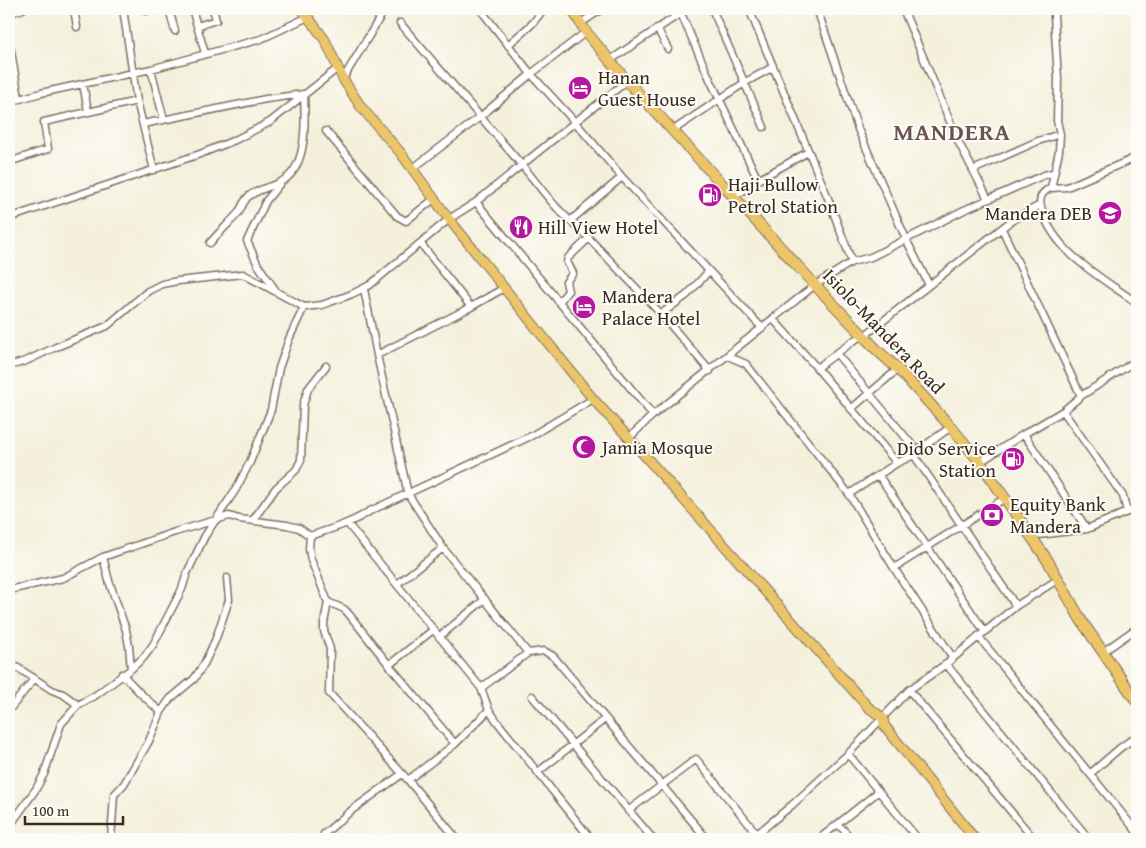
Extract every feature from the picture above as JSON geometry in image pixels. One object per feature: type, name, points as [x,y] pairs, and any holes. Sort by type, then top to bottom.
[{"type":"highway","name":"Isiolo-Mandera Road","points":[[572,9],[584,28],[610,61],[672,131],[815,285],[898,369],[980,462],[1048,561],[1081,620],[1137,702]]},
{"type":"main road","points":[[302,9],[325,40],[343,79],[362,107],[593,399],[868,707],[883,718],[884,724],[975,839]]},
{"type":"street","points":[[9,13],[23,9]]},
{"type":"street","points":[[74,9],[77,27]]},
{"type":"street","points":[[122,9],[137,101],[154,170]]},
{"type":"street","points":[[169,9],[175,31]]},
{"type":"street","points":[[192,9],[205,53]]},
{"type":"street","points":[[197,26],[216,20],[213,9]]},
{"type":"street","points":[[343,79],[385,9]]},
{"type":"street","points":[[480,9],[531,74],[622,177],[762,328]]},
{"type":"street","points":[[508,45],[532,24],[544,9]]},
{"type":"street","points":[[412,169],[480,117],[584,28],[602,9]]},
{"type":"street","points":[[712,9],[764,127]]},
{"type":"street","points":[[749,9],[826,193],[852,262]]},
{"type":"street","points":[[817,9],[858,128],[906,239],[929,285]]},
{"type":"street","points":[[903,9],[959,143],[988,199]]},
{"type":"street","points":[[1051,188],[1059,151],[1060,134],[1057,121],[1058,79],[1055,9]]},
{"type":"street","points":[[610,61],[683,10],[719,99],[758,180]]},
{"type":"street","points":[[9,102],[19,98],[151,69],[261,39],[308,17]]},
{"type":"street","points":[[400,23],[522,165],[544,194],[589,238],[661,314],[710,371]]},
{"type":"street","points":[[657,28],[668,49]]},
{"type":"street","points":[[9,40],[19,98]]},
{"type":"street","points":[[672,131],[744,83],[773,67]]},
{"type":"street","points":[[9,218],[154,170],[235,140],[270,122],[338,68]]},
{"type":"street","points":[[151,69],[164,120]]},
{"type":"street","points":[[9,366],[26,361],[56,346],[107,326],[148,291],[162,284],[205,277],[243,274],[304,307],[322,305],[364,288],[421,244],[449,219],[476,202],[627,81]]},
{"type":"street","points":[[83,84],[88,111]]},
{"type":"street","points":[[143,124],[266,99],[304,94]]},
{"type":"street","points":[[276,292],[258,264],[247,241],[266,201],[298,164],[305,128],[304,94]]},
{"type":"street","points":[[9,162],[48,149],[44,122],[137,101]]},
{"type":"street","points":[[326,131],[397,216],[406,221],[434,199]]},
{"type":"street","points":[[974,170],[1038,141],[1060,134]]},
{"type":"street","points":[[734,197],[758,180],[808,152]]},
{"type":"street","points":[[1137,158],[1067,187],[1051,188],[1044,191],[1040,198],[1040,205],[1046,223],[1068,250],[1094,272],[1137,303]]},
{"type":"street","points":[[629,438],[653,415],[815,285],[852,262],[871,257],[988,199],[1053,173]]},
{"type":"street","points":[[570,221],[622,177]]},
{"type":"street","points":[[210,242],[239,211],[248,197],[263,188],[283,180]]},
{"type":"street","points":[[476,202],[653,415]]},
{"type":"street","points":[[817,368],[856,339],[864,336],[1011,221],[1040,205]]},
{"type":"street","points":[[1002,229],[1081,396]]},
{"type":"street","points":[[560,301],[568,291],[566,282],[573,273],[567,262],[568,258],[589,238]]},
{"type":"street","points":[[421,244],[471,308]]},
{"type":"street","points":[[661,314],[687,295],[709,271]]},
{"type":"street","points":[[364,288],[408,494],[443,548],[528,652]]},
{"type":"street","points":[[377,355],[471,308],[504,288]]},
{"type":"street","points":[[9,827],[36,789],[44,774],[62,724],[78,705],[96,695],[144,657],[153,644],[182,590],[194,556],[250,462],[271,410],[279,368],[288,339],[304,307]]},
{"type":"street","points":[[772,319],[817,368],[897,464]]},
{"type":"street","points":[[836,353],[916,453],[1016,606]]},
{"type":"street","points":[[728,356],[746,364],[850,494],[894,568],[953,658]]},
{"type":"street","points":[[980,462],[1063,412],[1081,396],[1137,360]]},
{"type":"street","points":[[253,520],[276,488],[296,470],[301,460],[304,405],[308,389],[326,366]]},
{"type":"street","points":[[851,409],[898,369]]},
{"type":"street","points":[[310,536],[356,520],[370,511],[530,436],[593,399]]},
{"type":"street","points":[[1063,412],[1120,492],[1127,504],[1127,512]]},
{"type":"street","points":[[850,494],[916,453],[951,427]]},
{"type":"street","points":[[1024,434],[1087,529]]},
{"type":"street","points":[[879,476],[985,632]]},
{"type":"street","points":[[894,568],[926,546],[962,526],[1005,498]]},
{"type":"street","points":[[1030,536],[1087,529],[1127,512],[1137,510]]},
{"type":"street","points":[[9,590],[63,578],[103,558],[217,518],[229,516],[299,528],[310,536]]},
{"type":"street","points":[[347,523],[481,688],[490,710],[591,839]]},
{"type":"street","points":[[310,536],[309,549],[311,560],[328,602],[324,631],[330,649],[329,693],[408,780],[457,839]]},
{"type":"street","points":[[397,584],[443,548]]},
{"type":"street","points":[[103,558],[108,582],[126,630],[130,669]]},
{"type":"street","points":[[111,839],[114,795],[124,784],[149,741],[161,712],[170,699],[194,679],[204,664],[215,641],[229,600],[227,578]]},
{"type":"street","points":[[751,839],[848,754],[909,690],[946,664],[1016,606],[1057,580]]},
{"type":"street","points":[[439,637],[485,599]]},
{"type":"street","points":[[328,602],[344,609],[348,613],[455,744]]},
{"type":"street","points":[[1103,652],[1137,628]]},
{"type":"street","points":[[389,665],[433,630]]},
{"type":"street","points":[[978,636],[1137,832]]},
{"type":"street","points":[[481,688],[528,652],[544,651],[553,656],[707,839]]},
{"type":"street","points":[[9,664],[52,690],[63,694],[78,705]]},
{"type":"street","points":[[946,664],[1089,839]]},
{"type":"street","points":[[122,674],[161,712]]},
{"type":"street","points":[[9,710],[34,679]]},
{"type":"street","points":[[909,690],[1034,839]]},
{"type":"street","points":[[532,696],[652,839]]},
{"type":"street","points":[[408,780],[455,744],[490,710]]},
{"type":"street","points":[[538,772],[605,718]]},
{"type":"street","points":[[1090,773],[1137,736]]},
{"type":"street","points":[[848,754],[918,839]]},
{"type":"street","points":[[628,811],[696,760],[757,834]]},
{"type":"street","points":[[324,834],[352,810],[402,774]]},
{"type":"street","points":[[819,839],[879,791]]},
{"type":"street","points":[[838,824],[852,839]]},
{"type":"place","name":"Hanan Guest House","points":[[580,88]]},
{"type":"place","name":"Haji Bullow Petrol Station","points":[[710,195]]},
{"type":"place","name":"Mandera DEB","points":[[1110,213]]},
{"type":"place","name":"Hill View Hotel","points":[[521,227]]},
{"type":"place","name":"Mandera Palace Hotel","points":[[584,307]]},
{"type":"place","name":"Jamia Mosque","points":[[584,447]]},
{"type":"place","name":"Dido Service Station","points":[[1013,459]]},
{"type":"place","name":"Equity Bank Mandera","points":[[992,515]]},
{"type":"district","name":"MANDERA","points":[[952,132]]}]
